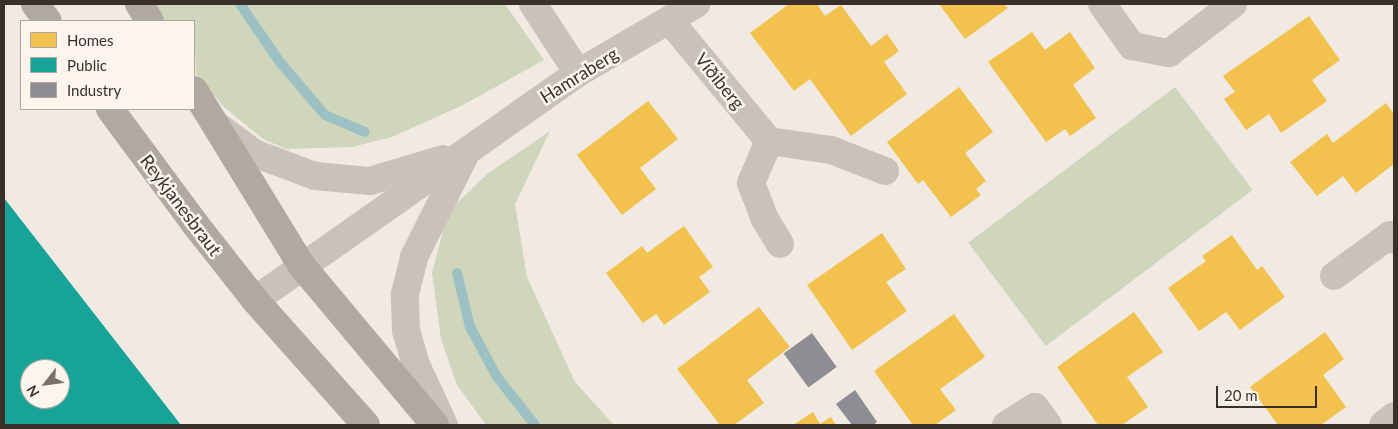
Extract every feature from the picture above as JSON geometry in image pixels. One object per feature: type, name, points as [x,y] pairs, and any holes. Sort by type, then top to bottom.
[{"type":"highway","points":[[36,4],[47,20]]},
{"type":"highway","points":[[139,4],[149,20]]},
{"type":"highway","points":[[195,92],[302,266],[435,425]]},
{"type":"highway","name":"Reykjanesbraut","points":[[111,110],[194,224],[255,300],[366,425]]},
{"type":"street","points":[[533,4],[578,73]]},
{"type":"street","name":"Hamraberg","points":[[466,152],[578,73],[670,21],[696,4]]},
{"type":"street","points":[[1102,4],[1132,46],[1169,53],[1233,4]]},
{"type":"street","name":"Víðiberg","points":[[670,21],[769,141]]},
{"type":"street","points":[[215,124],[254,153],[315,176],[370,181],[466,152]]},
{"type":"street","points":[[780,244],[765,219],[751,183],[769,141],[831,150],[885,171]]},
{"type":"street","points":[[255,300],[466,152]]},
{"type":"street","points":[[444,425],[416,366],[406,331],[405,294],[414,257],[466,152]]},
{"type":"street","points":[[1334,276],[1390,234],[1394,240]]},
{"type":"street","points":[[1006,425],[1035,406],[1048,425]]},
{"type":"street","points":[[1382,425],[1394,416]]},
{"type":"green space","points":[[152,4],[505,4],[544,60],[463,105],[392,137],[352,147],[286,149],[263,139],[224,107],[196,74],[195,20],[162,20]]},
{"type":"green space","points":[[1175,87],[1253,190],[1046,346],[968,243]]},
{"type":"green space","points":[[550,131],[515,204],[527,277],[575,382],[614,425],[486,425],[457,385],[441,339],[432,273],[448,212],[487,174]]},
{"type":"building: Homes","points":[[789,4],[817,4],[825,16],[841,5],[871,46],[887,34],[899,51],[884,62],[907,94],[851,136],[810,79],[794,91],[750,33]]},
{"type":"building: Homes","points":[[939,4],[1004,4],[1008,8],[965,39]]},
{"type":"building: Homes","points":[[1309,16],[1340,60],[1312,80],[1327,101],[1281,133],[1269,114],[1246,130],[1224,99],[1235,92],[1223,76]]},
{"type":"building: Homes","points":[[1032,32],[1045,50],[1070,32],[1095,68],[1073,85],[1096,118],[1070,136],[1065,129],[1046,142],[988,62]]},
{"type":"building: Homes","points":[[959,87],[993,132],[965,153],[986,181],[976,189],[981,195],[951,217],[923,180],[918,184],[887,142]]},
{"type":"building: Homes","points":[[648,101],[678,139],[640,168],[656,189],[622,215],[577,155]]},
{"type":"building: Homes","points":[[1386,103],[1394,114],[1394,164],[1356,193],[1343,176],[1317,196],[1290,162],[1327,134],[1333,143]]},
{"type":"building: Homes","points":[[684,226],[713,267],[699,277],[710,292],[664,325],[656,314],[643,323],[606,273],[642,246],[647,253]]},
{"type":"building: Homes","points":[[882,233],[906,269],[886,282],[907,311],[852,350],[807,285]]},
{"type":"building: Homes","points":[[1232,235],[1257,270],[1262,266],[1285,297],[1240,330],[1226,312],[1199,331],[1168,288],[1206,261],[1202,256]]},
{"type":"building: Homes","points":[[759,307],[790,347],[747,380],[764,403],[734,425],[720,425],[677,369]]},
{"type":"building: Homes","points":[[1134,312],[1163,352],[1127,377],[1148,407],[1122,425],[1098,425],[1057,367]]},
{"type":"building: Homes","points":[[954,314],[985,357],[940,389],[956,410],[935,425],[913,425],[874,371]]},
{"type":"building: Homes","points":[[1325,332],[1344,359],[1323,375],[1346,407],[1321,425],[1278,425],[1250,387]]},
{"type":"building: Homes","points":[[813,412],[820,424],[831,417],[836,425],[793,425]]},
{"type":"building: Public","points":[[4,198],[181,425],[4,425]]},
{"type":"building: Industry","points":[[812,333],[837,367],[808,388],[784,354]]},
{"type":"building: Industry","points":[[855,390],[877,422],[873,425],[852,425],[836,404]]},
{"type":"waterway","points":[[240,4],[279,61],[325,115],[365,132]]},
{"type":"waterway","points":[[457,273],[470,327],[497,377],[535,425]]}]
